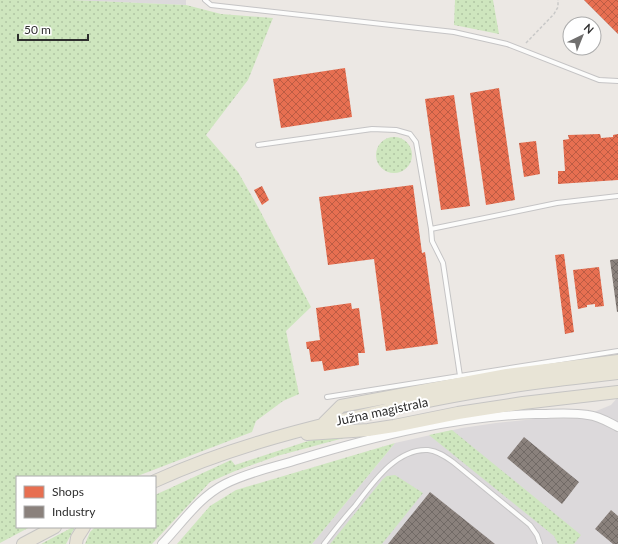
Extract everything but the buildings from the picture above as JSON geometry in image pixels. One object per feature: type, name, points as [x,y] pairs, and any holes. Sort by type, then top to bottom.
[{"type":"main road","points":[[324,423],[341,406],[507,375],[618,361]]},
{"type":"main road","name":"Južna magistrala","points":[[156,481],[213,458],[272,438],[324,423],[497,388],[618,373]]},
{"type":"main road","points":[[272,438],[294,434],[368,430],[458,412],[618,392]]},
{"type":"main road","points":[[23,544],[53,528]]},
{"type":"main road","points":[[76,544],[79,534],[83,528]]},
{"type":"street","points":[[162,544],[203,500],[213,491],[226,484],[264,470],[355,443],[408,430],[482,418],[517,415],[570,413],[589,415],[605,419],[618,427]]},
{"type":"lane","points":[[205,0],[211,5],[454,32],[507,44],[599,80],[618,80]]},
{"type":"lane","points":[[258,145],[372,129],[396,130],[410,134],[416,142],[432,241],[443,263],[460,376]]},
{"type":"lane","points":[[431,229],[556,203],[618,196]]},
{"type":"lane","points":[[327,397],[618,351]]},
{"type":"lane","points":[[324,544],[380,474],[397,460],[407,455],[416,451],[429,450],[441,454],[453,462],[530,524],[537,535],[540,544]]},
{"type":"path","points":[[520,49],[554,14],[558,7],[558,0]]},
{"type":"shaded area","points":[[72,0],[186,0],[186,5]]},
{"type":"shaded area","points":[[618,397],[618,544],[312,544],[395,443],[462,428],[496,423],[535,419],[579,418],[611,405]]},
{"type":"green space","points":[[0,0],[72,0],[186,5],[221,14],[273,18],[248,80],[206,135],[238,172],[311,307],[286,331],[299,394],[283,401],[256,421],[252,432],[138,476],[16,476],[16,528],[28,528],[0,543]]},
{"type":"green space","points":[[455,0],[493,0],[499,34],[454,25]]},
{"type":"green space","points":[[394,137],[404,140],[409,145],[412,155],[409,165],[404,170],[394,173],[384,170],[379,165],[376,155],[379,145],[384,140]]},
{"type":"green space","points":[[452,430],[581,535],[574,544],[558,544],[554,536],[429,435]]},
{"type":"green space","points":[[346,432],[366,432],[277,456],[235,471],[210,482],[152,544],[85,544],[90,532],[94,528],[156,528],[156,495],[231,460],[235,465],[305,442]]},
{"type":"green space","points":[[395,443],[312,544],[177,544],[210,506],[236,490]]},
{"type":"green space","points":[[395,475],[423,493],[382,544],[330,544],[383,479],[387,476]]},
{"type":"green space","points":[[71,528],[74,528],[66,544],[41,544]]}]
